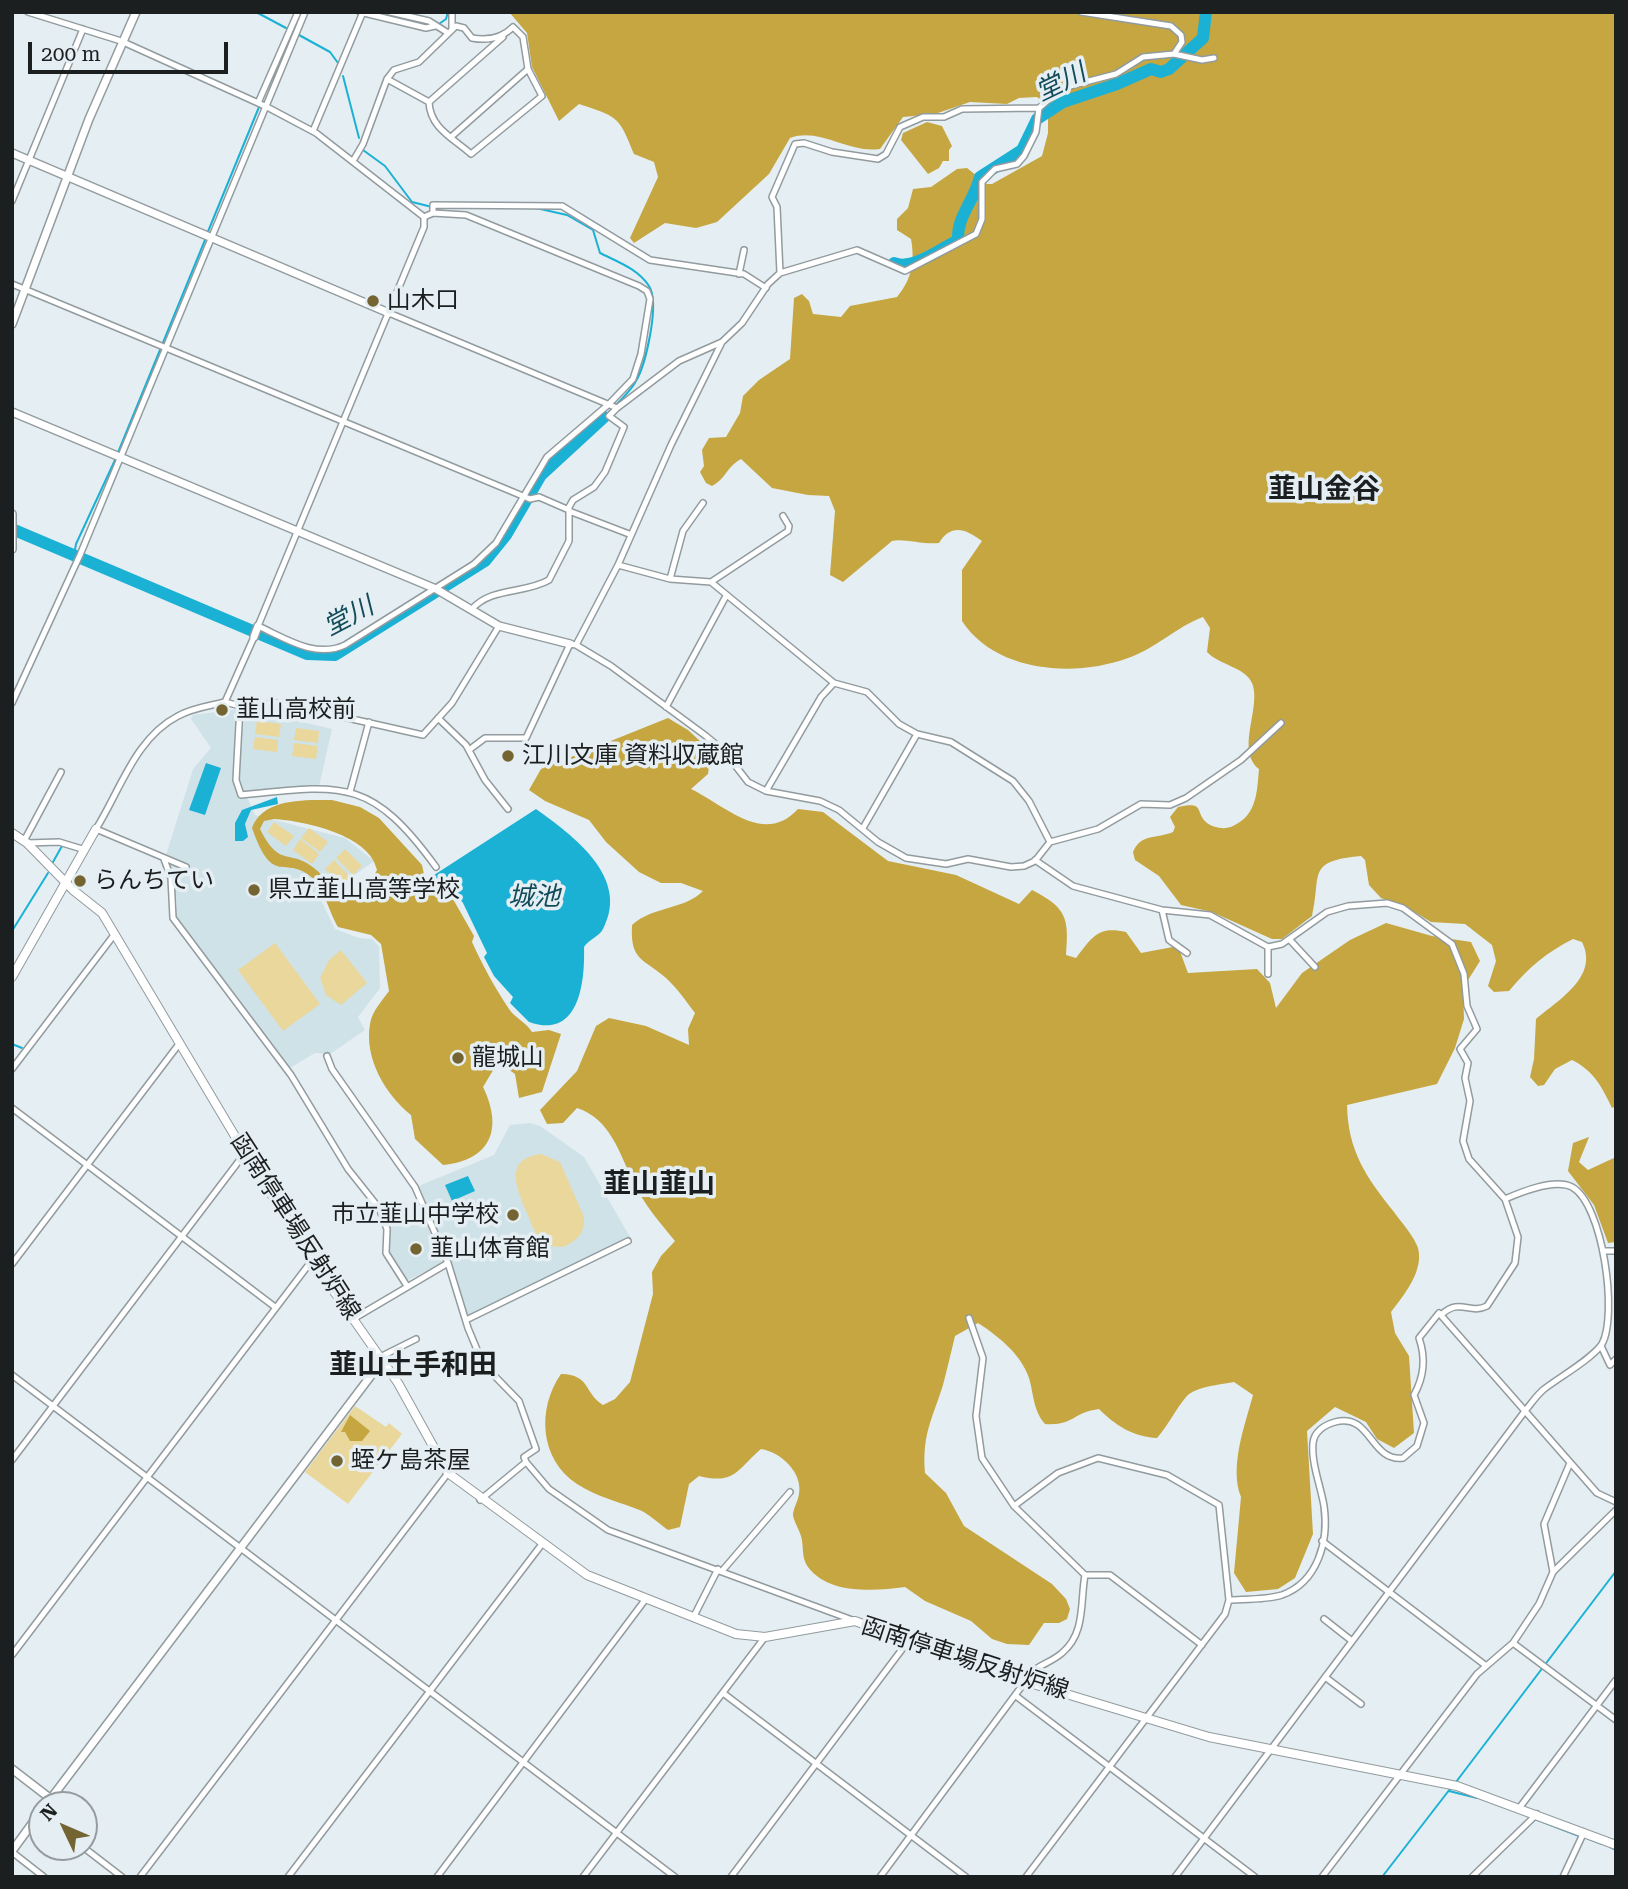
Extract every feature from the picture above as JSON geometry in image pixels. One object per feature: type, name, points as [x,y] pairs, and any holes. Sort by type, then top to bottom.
[{"type":"main road","points":[[12,977],[82,849],[96,829]]},
{"type":"main road","name":"函南停車場反射炉線","points":[[12,833],[102,913],[245,1153],[381,1359],[448,1473],[480,1500],[587,1575],[736,1634],[765,1637],[855,1621],[1023,1681],[1209,1737],[1457,1786],[1520,1807],[1535,1817],[1616,1845]]},
{"type":"street","points":[[28,12],[121,41],[267,107],[313,131],[424,218]]},
{"type":"street","points":[[12,324],[67,176],[121,41],[136,12]]},
{"type":"street","points":[[258,103],[298,12]]},
{"type":"street","points":[[12,703],[80,555],[305,12]]},
{"type":"street","points":[[390,12],[429,21],[450,31]]},
{"type":"street","points":[[450,31],[452,12]]},
{"type":"street","points":[[1081,12],[1171,26],[1181,35],[1182,42],[1174,54]]},
{"type":"street","points":[[313,131],[362,13],[426,28],[435,26]]},
{"type":"street","points":[[353,161],[363,144],[387,79],[394,70],[419,62],[450,31],[461,27],[476,39],[504,36]]},
{"type":"street","points":[[513,27],[523,37],[528,69],[542,96],[471,154],[435,125],[429,114],[429,102],[504,36],[513,27]]},
{"type":"street","points":[[12,201],[83,29]]},
{"type":"street","points":[[780,273],[777,207],[772,197],[795,144],[804,143],[858,158],[878,159],[886,154],[900,127],[923,117],[944,117],[962,109],[1039,108],[1069,85],[1116,74],[1143,57],[1174,54],[1202,60],[1214,58]]},
{"type":"street","points":[[451,137],[528,69]]},
{"type":"street","points":[[387,79],[429,102]]},
{"type":"street","points":[[258,626],[306,648],[335,650],[436,589],[485,555],[526,497],[554,449],[679,361],[722,342],[742,323],[780,273],[857,250],[905,271],[976,234],[982,219],[982,182],[995,169],[1017,164],[1024,156],[1036,132],[1039,108]]},
{"type":"street","points":[[12,153],[613,406]]},
{"type":"street","points":[[433,213],[433,205],[514,203],[562,206],[650,260],[739,274],[766,288]]},
{"type":"street","points":[[424,218],[433,213],[466,215],[647,291],[649,308],[637,370],[609,416],[624,427],[598,483],[579,494],[569,510],[569,541],[549,580],[517,593],[496,593],[472,609]]},
{"type":"street","points":[[225,702],[389,313],[424,227],[424,218]]},
{"type":"street","points":[[739,274],[744,250]]},
{"type":"street","points":[[12,284],[526,497],[539,497],[629,534]]},
{"type":"street","points":[[469,750],[485,738],[526,738],[573,645],[618,565],[629,534],[722,342]]},
{"type":"street","points":[[12,412],[298,529],[436,589],[499,626],[573,645],[611,666],[724,751],[748,782],[766,791],[820,801],[839,810],[878,842],[914,860],[946,864],[968,859],[1011,867],[1024,866],[1035,860],[1050,842],[1098,829],[1141,804],[1170,806],[1186,798],[1241,760],[1281,723]]},
{"type":"street","points":[[670,579],[683,531],[703,503]]},
{"type":"street","points":[[12,514],[12,548]]},
{"type":"street","points":[[618,565],[670,579],[712,582],[788,531],[789,526],[783,516]]},
{"type":"street","points":[[712,582],[834,682],[867,692],[899,724],[917,734],[951,742],[1013,782],[1029,801],[1050,842]]},
{"type":"street","points":[[666,707],[726,596]]},
{"type":"street","points":[[186,867],[96,829],[131,763],[165,724],[190,711],[225,702],[240,706],[281,703],[423,735],[471,674],[499,626]]},
{"type":"street","points":[[766,791],[821,697],[834,682]]},
{"type":"street","points":[[240,706],[236,780],[241,795],[299,789],[350,792],[372,800],[418,839],[436,867]]},
{"type":"street","points":[[438,718],[469,750],[485,780],[508,809]]},
{"type":"street","points":[[350,792],[369,722]]},
{"type":"street","points":[[863,828],[917,734]]},
{"type":"street","points":[[61,772],[25,842],[59,842],[82,849]]},
{"type":"street","points":[[164,859],[171,878],[173,918],[291,1075],[348,1169],[379,1208],[387,1228],[386,1253],[407,1286]]},
{"type":"street","points":[[1035,860],[1073,886],[1161,910],[1210,915],[1268,947],[1289,939],[1327,912],[1364,903],[1387,903],[1412,913],[1452,944],[1464,974],[1467,1006],[1477,1029],[1460,1049],[1468,1063],[1465,1078],[1469,1091],[1463,1141],[1474,1169],[1504,1199],[1518,1237],[1518,1255],[1487,1306],[1481,1309],[1455,1306],[1441,1315],[1439,1313],[1420,1334],[1422,1377],[1414,1395],[1424,1423],[1417,1446],[1409,1455],[1395,1459],[1383,1454],[1368,1432],[1351,1421],[1328,1425],[1317,1433],[1313,1445],[1324,1505],[1322,1541],[1316,1567],[1292,1590],[1275,1597],[1228,1600]]},
{"type":"street","points":[[1161,910],[1169,940],[1187,953]]},
{"type":"street","points":[[12,1069],[114,935]]},
{"type":"street","points":[[1289,939],[1315,967]]},
{"type":"street","points":[[1268,947],[1268,974]]},
{"type":"street","points":[[12,1264],[179,1044]]},
{"type":"street","points":[[327,1055],[332,1069],[415,1187],[448,1263],[483,1364],[509,1388],[526,1413],[537,1445],[526,1454],[526,1462],[550,1489],[598,1525],[855,1621]]},
{"type":"street","points":[[12,1108],[275,1307]]},
{"type":"street","points":[[12,1460],[245,1153]]},
{"type":"street","points":[[1175,1877],[1525,1411],[1541,1392],[1601,1346],[1609,1320],[1604,1251],[1585,1202],[1570,1186],[1539,1188],[1504,1199]]},
{"type":"street","points":[[466,1320],[628,1241]]},
{"type":"street","points":[[1604,1251],[1616,1251]]},
{"type":"street","points":[[12,1655],[313,1259]]},
{"type":"street","points":[[353,1319],[448,1263]]},
{"type":"street","points":[[1441,1315],[1597,1493],[1616,1502]]},
{"type":"street","points":[[969,1318],[983,1358],[976,1416],[980,1452],[1014,1506],[1085,1574],[1110,1575],[1202,1645]]},
{"type":"street","points":[[56,1791],[381,1359],[416,1339]]},
{"type":"street","points":[[1601,1346],[1610,1365],[1616,1359]]},
{"type":"street","points":[[12,1376],[675,1877]]},
{"type":"street","points":[[1014,1506],[1058,1473],[1098,1458],[1167,1475],[1219,1505],[1228,1600],[1225,1614],[1026,1877]]},
{"type":"street","points":[[480,1500],[526,1462]]},
{"type":"street","points":[[1553,1572],[1544,1524],[1570,1464]]},
{"type":"street","points":[[140,1877],[448,1473]]},
{"type":"street","points":[[693,1618],[720,1570],[790,1492]]},
{"type":"street","points":[[1322,1877],[1485,1665],[1513,1643],[1539,1604],[1553,1572],[1616,1510]]},
{"type":"street","points":[[1322,1541],[1485,1665]]},
{"type":"street","points":[[288,1877],[541,1544]]},
{"type":"street","points":[[880,1877],[1016,1696],[1023,1681],[1035,1669],[1060,1655],[1072,1642],[1082,1616],[1085,1574]]},
{"type":"street","points":[[437,1877],[645,1600]]},
{"type":"street","points":[[1324,1619],[1352,1641]]},
{"type":"street","points":[[583,1877],[765,1637]]},
{"type":"street","points":[[731,1877],[909,1640]]},
{"type":"street","points":[[1513,1643],[1616,1720]]},
{"type":"street","points":[[1325,1677],[1361,1704]]},
{"type":"street","points":[[1520,1807],[1616,1680]]},
{"type":"street","points":[[723,1693],[966,1877]]},
{"type":"street","points":[[1016,1696],[1255,1877]]},
{"type":"street","points":[[12,1769],[36,1791]]},
{"type":"street","points":[[1472,1877],[1535,1817]]},
{"type":"street","points":[[28,1830],[12,1852],[44,1877]]},
{"type":"street","points":[[1563,1877],[1584,1832]]},
{"type":"street","points":[[98,1859],[122,1877]]},
{"type":"street","points":[[1479,1870],[1485,1877]]},
{"type":"shaded area","points":[[509,12],[1616,12],[1616,1106],[1612,1108],[1596,1080],[1572,1060],[1555,1069],[1544,1085],[1538,1086],[1530,1077],[1534,1059],[1536,1019],[1566,995],[1581,976],[1586,954],[1582,942],[1573,939],[1555,949],[1538,961],[1509,991],[1494,992],[1488,986],[1496,961],[1492,945],[1465,924],[1431,922],[1408,908],[1381,898],[1369,885],[1365,860],[1361,856],[1343,858],[1324,866],[1317,880],[1312,916],[1282,939],[1272,939],[1212,912],[1181,905],[1159,876],[1135,860],[1133,852],[1140,842],[1173,832],[1175,827],[1170,817],[1178,807],[1193,805],[1207,823],[1227,828],[1247,816],[1254,802],[1259,769],[1252,761],[1249,751],[1254,704],[1252,683],[1244,673],[1207,652],[1210,628],[1203,617],[1128,658],[1084,668],[1037,666],[994,651],[976,638],[962,621],[962,570],[982,541],[970,533],[954,530],[939,543],[892,541],[843,582],[830,575],[835,511],[829,496],[772,488],[741,459],[712,486],[706,483],[700,472],[704,466],[702,450],[709,438],[726,437],[740,413],[743,396],[759,380],[790,359],[794,298],[802,294],[809,301],[813,314],[841,317],[850,306],[897,297],[909,277],[913,255],[911,239],[897,230],[897,219],[908,208],[913,189],[931,187],[957,169],[967,168],[987,184],[992,184],[1042,156],[1048,133],[1048,107],[1037,97],[1019,98],[1007,104],[970,102],[935,114],[903,117],[880,149],[857,148],[812,136],[790,138],[769,174],[717,222],[696,228],[665,223],[634,243],[630,238],[658,177],[654,162],[634,154],[620,125],[602,112],[579,104],[559,121],[532,67],[527,33]]},
{"type":"shaded area","points":[[927,122],[942,126],[952,146],[949,150],[949,161],[943,161],[939,168],[928,174],[901,140],[903,133]]},
{"type":"shaded area","name":"県立韮山高等学校","points":[[247,708],[249,717],[277,716],[332,729],[319,787],[245,793],[255,815],[345,838],[374,861],[321,900],[335,929],[359,938],[372,939],[379,946],[380,988],[358,1017],[365,1030],[330,1054],[315,1053],[288,1069],[175,917],[177,905],[172,868],[166,855],[193,769],[211,748],[191,719],[193,715]]},
{"type":"shaded area","points":[[668,718],[688,730],[711,751],[708,774],[691,789],[731,813],[758,823],[772,824],[785,819],[798,809],[823,812],[888,861],[956,875],[1019,904],[1032,890],[1044,896],[1063,915],[1067,932],[1066,955],[1076,958],[1096,935],[1108,931],[1126,932],[1141,953],[1178,946],[1188,973],[1257,969],[1270,983],[1276,1008],[1302,973],[1350,940],[1386,923],[1432,936],[1471,942],[1480,961],[1463,988],[1464,1019],[1455,1048],[1437,1084],[1347,1105],[1351,1136],[1360,1163],[1418,1248],[1416,1274],[1391,1312],[1395,1333],[1409,1356],[1414,1433],[1394,1448],[1377,1439],[1366,1422],[1335,1407],[1307,1431],[1313,1534],[1295,1578],[1278,1589],[1246,1592],[1234,1573],[1241,1497],[1237,1459],[1253,1395],[1234,1382],[1196,1390],[1186,1397],[1157,1438],[1125,1429],[1099,1409],[1062,1423],[1045,1424],[1036,1408],[1029,1378],[1015,1353],[978,1323],[955,1336],[926,1437],[925,1473],[946,1493],[964,1526],[1052,1584],[1066,1599],[1070,1609],[1067,1619],[1059,1623],[1044,1623],[1029,1645],[1007,1644],[992,1639],[971,1621],[925,1601],[905,1587],[853,1589],[840,1587],[817,1576],[806,1563],[801,1536],[793,1515],[799,1494],[798,1479],[783,1459],[769,1451],[761,1449],[729,1477],[699,1476],[689,1484],[680,1527],[668,1530],[642,1511],[585,1489],[564,1473],[555,1461],[549,1447],[545,1417],[553,1387],[561,1374],[577,1377],[603,1405],[615,1399],[630,1382],[653,1294],[652,1272],[661,1256],[675,1241],[642,1198],[613,1138],[598,1120],[577,1108],[563,1123],[547,1124],[540,1110],[577,1071],[596,1026],[609,1018],[646,1026],[689,1045],[688,1029],[695,1013],[670,982],[640,958],[633,946],[632,925],[649,914],[687,902],[703,891],[681,883],[661,883],[639,872],[606,842],[589,820],[545,801],[529,790],[541,769]]},
{"type":"shaded area","points":[[257,721],[281,724],[279,737],[255,734]]},
{"type":"shaded area","points":[[296,728],[319,731],[318,743],[294,740]]},
{"type":"shaded area","points":[[255,737],[278,740],[277,752],[253,749]]},
{"type":"shaded area","points":[[294,743],[318,746],[316,759],[292,756]]},
{"type":"shaded area","points":[[332,800],[360,807],[379,818],[422,865],[428,893],[449,892],[474,936],[472,942],[485,968],[511,1012],[532,1032],[549,1030],[561,1034],[542,1092],[519,1098],[515,1074],[498,1062],[483,1087],[492,1116],[489,1140],[473,1156],[460,1162],[443,1165],[415,1139],[411,1115],[385,1086],[373,1062],[369,1037],[371,1019],[389,991],[381,944],[371,935],[338,927],[314,879],[294,868],[273,864],[260,847],[252,828],[257,818],[275,806],[297,801]],"holes":[[[274,819],[318,827],[350,839],[372,858],[377,870],[367,888],[338,899],[314,868],[273,849],[260,829],[264,821]]]},
{"type":"shaded area","points":[[274,822],[294,836],[286,846],[267,832]]},
{"type":"shaded area","points":[[309,828],[328,842],[320,852],[301,838]]},
{"type":"shaded area","points":[[300,839],[319,854],[312,864],[293,850]]},
{"type":"shaded area","points":[[345,849],[362,866],[353,875],[336,858]]},
{"type":"shaded area","points":[[334,860],[350,877],[342,886],[325,869]]},
{"type":"shaded area","points":[[275,943],[320,1004],[283,1031],[238,970]]},
{"type":"shaded area","points":[[341,950],[367,983],[341,1005],[326,995],[320,978],[329,960]]},
{"type":"shaded area","name":"市立韮山中学校","points":[[530,1123],[540,1126],[584,1157],[630,1237],[468,1316],[449,1260],[406,1281],[389,1253],[389,1227],[425,1208],[417,1189],[421,1185],[494,1155],[510,1125]]},
{"type":"shaded area","points":[[1589,1137],[1579,1162],[1588,1170],[1616,1157],[1616,1242],[1608,1243],[1594,1205],[1568,1171],[1573,1143]]},
{"type":"shaded area","points":[[541,1154],[560,1162],[584,1217],[579,1236],[563,1247],[554,1247],[542,1241],[519,1193],[517,1168],[529,1157]]},
{"type":"shaded area","points":[[355,1406],[386,1427],[389,1423],[402,1434],[348,1504],[305,1472]]},
{"type":"shaded area","points":[[350,1415],[370,1431],[362,1441],[350,1441],[345,1432],[341,1432]]},
{"type":"water","points":[[206,763],[221,768],[205,815],[189,810]]},
{"type":"water","points":[[277,797],[278,804],[251,810],[245,824],[248,837],[243,841],[235,841],[235,823],[242,810]]},
{"type":"water","name":"城池","points":[[536,809],[566,831],[594,859],[604,875],[610,910],[603,929],[584,947],[583,976],[576,1004],[569,1015],[559,1023],[546,1025],[529,1022],[510,1003],[513,997],[494,976],[484,957],[487,953],[463,903],[451,887],[434,889],[430,881],[431,877]]},
{"type":"water","points":[[468,1176],[475,1191],[452,1201],[445,1185]]},
{"type":"waterway","points":[[256,12],[286,28]]},
{"type":"waterway","points":[[267,89],[301,12]]},
{"type":"waterway","points":[[374,12],[430,26]]},
{"type":"waterway","points":[[439,24],[446,19],[448,12]]},
{"type":"waterway","name":"堂川","points":[[894,263],[901,265],[918,261],[958,240],[960,223],[980,177],[1022,150],[1037,119],[1063,102],[1117,84],[1151,69],[1161,72],[1169,69],[1203,38],[1206,12]]},
{"type":"waterway","points":[[299,35],[330,52],[338,63]]},
{"type":"waterway","points":[[343,76],[359,138]]},
{"type":"waterway","points":[[207,234],[259,107]]},
{"type":"waterway","points":[[363,150],[385,166],[412,202],[432,207]]},
{"type":"waterway","points":[[441,208],[478,208]]},
{"type":"waterway","points":[[536,208],[567,215],[593,230],[600,253],[639,275],[652,294],[650,334],[640,373],[629,391],[604,417]]},
{"type":"waterway","points":[[117,455],[205,240]]},
{"type":"waterway","name":"堂川","points":[[12,529],[307,654],[335,655],[485,561],[506,535],[541,475],[604,417]]},
{"type":"waterway","points":[[74,555],[76,544],[115,460]]},
{"type":"waterway","points":[[53,862],[62,846]]},
{"type":"waterway","points":[[12,931],[48,873]]},
{"type":"waterway","points":[[12,1044],[22,1048]]},
{"type":"waterway","points":[[1456,1782],[1616,1571]]},
{"type":"waterway","points":[[1382,1877],[1450,1789]]},
{"type":"waterway","points":[[1449,1791],[1477,1798]]},
{"type":"waterway","points":[[1535,1819],[1579,1836]]},
{"type":"waterway","points":[[1584,1837],[1602,1844]]},
{"type":"waterway","points":[[1610,1847],[1616,1850]]},
{"type":"place","name":"山木口","points":[[373,301]]},
{"type":"place","name":"韮山高校前","points":[[222,710]]},
{"type":"place","name":"江川文庫 資料収蔵館","points":[[508,756]]},
{"type":"place","name":"らんちてい","points":[[80,881]]},
{"type":"place","name":"県立韮山高等学校","points":[[254,890]]},
{"type":"place","name":"龍城山","points":[[458,1058]]},
{"type":"place","name":"市立韮山中学校","points":[[513,1215]]},
{"type":"place","name":"韮山体育館","points":[[416,1249]]},
{"type":"place","name":"蛭ケ島茶屋","points":[[337,1461]]},
{"type":"district","name":"韮山金谷","points":[[1324,490]]},
{"type":"district","name":"韮山韮山","points":[[659,1185]]},
{"type":"district","name":"韮山土手和田","points":[[413,1366]]}]
